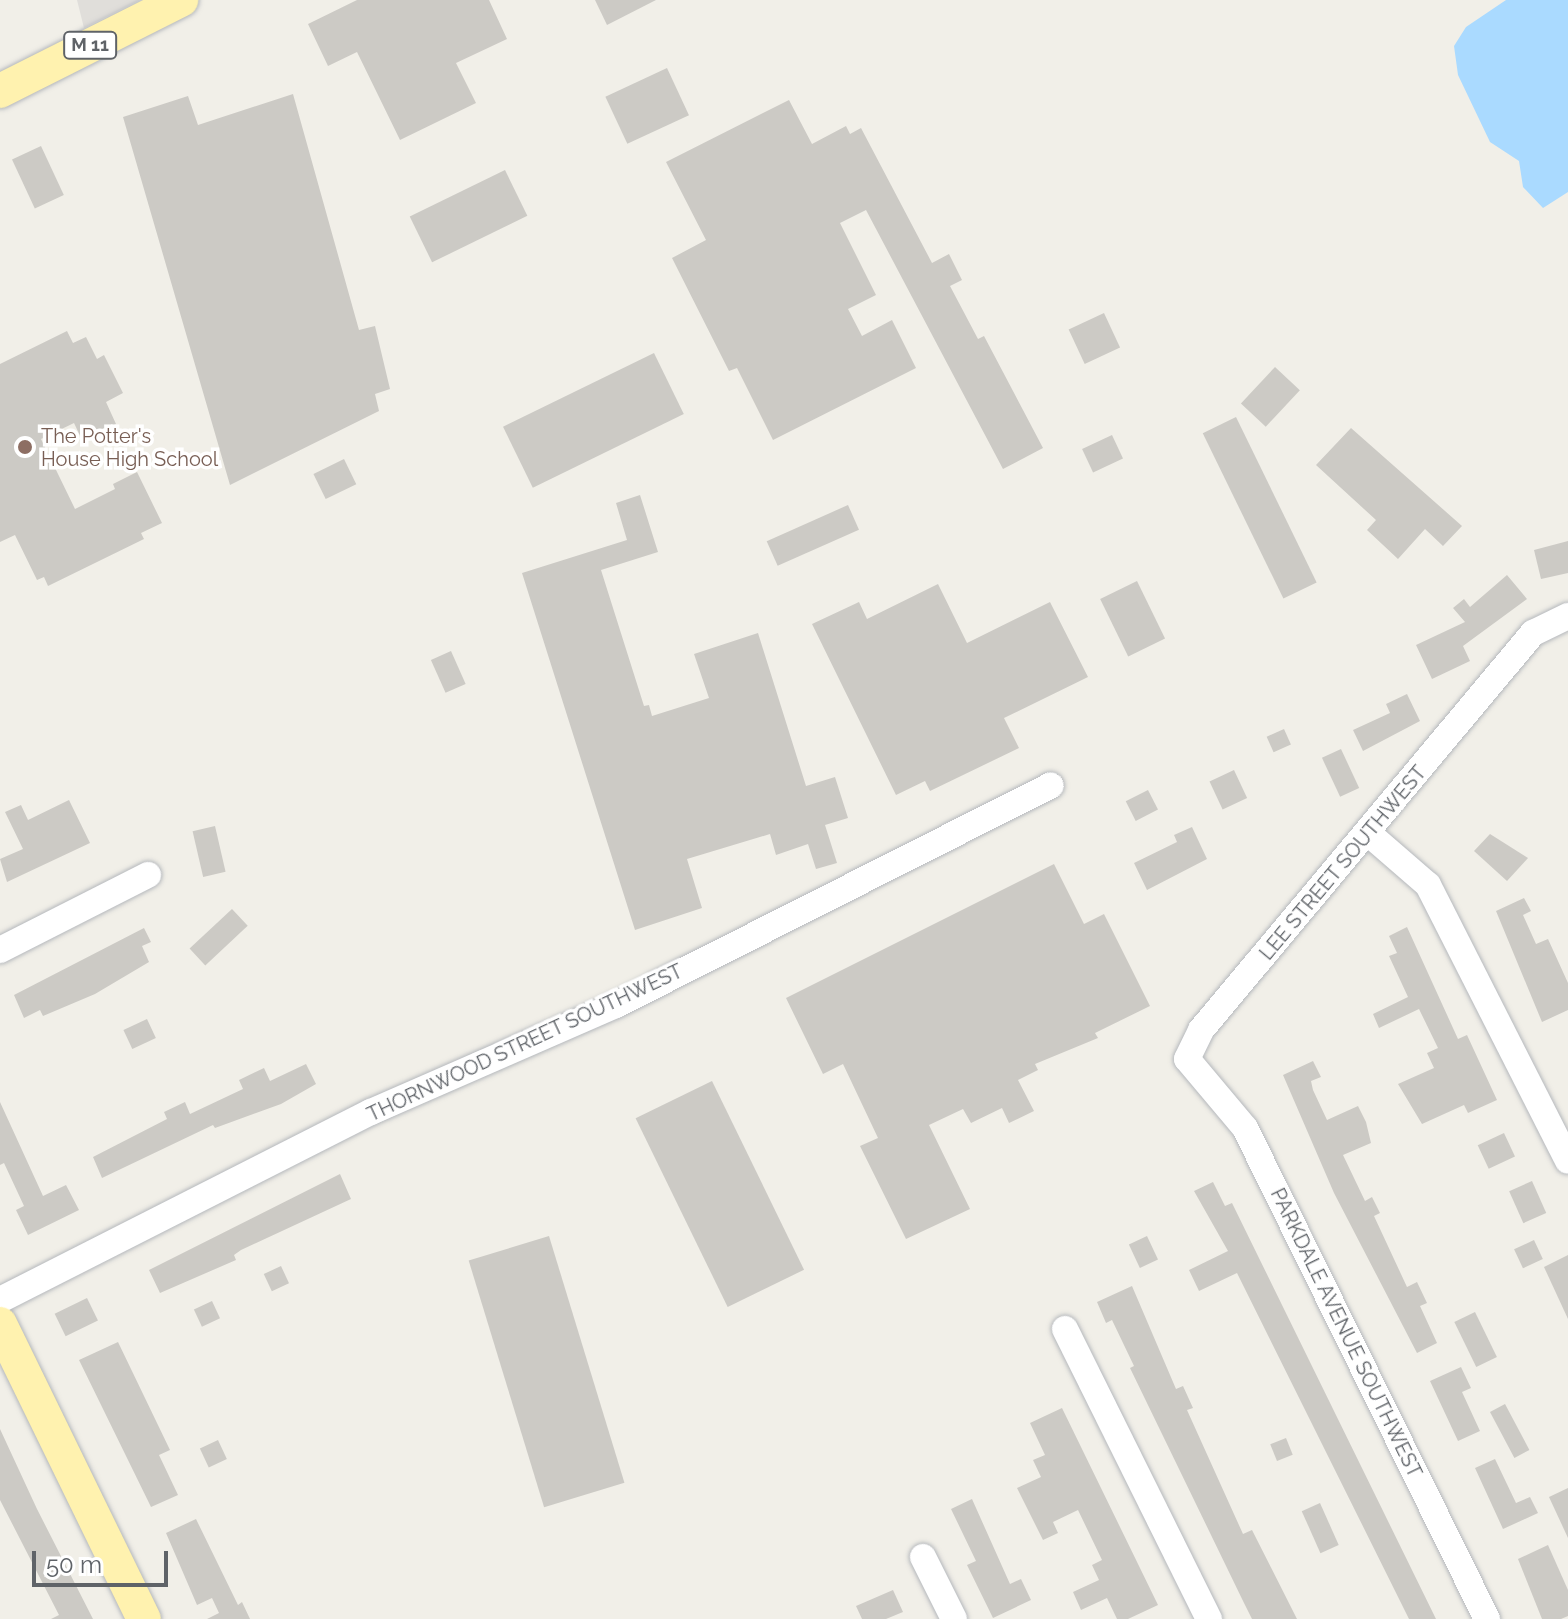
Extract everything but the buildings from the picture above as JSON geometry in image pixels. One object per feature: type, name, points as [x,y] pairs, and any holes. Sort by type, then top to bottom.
[{"type":"main road","name":"M 11","points":[[0,91],[181,0]]},
{"type":"main road","points":[[0,1325],[144,1619]]},
{"type":"street","name":"LEE STREET SOUTHWEST","points":[[1187,1059],[1201,1030],[1541,626],[1568,616]]},
{"type":"street","name":"THORNWOOD STREET SOUTHWEST","points":[[0,1300],[371,1112],[616,1005],[1051,785]]},
{"type":"street","points":[[1368,833],[1428,885],[1568,1161]]},
{"type":"street","points":[[0,950],[148,875]]},
{"type":"street","name":"PARKDALE AVENUE SOUTHWEST","points":[[1187,1059],[1245,1128],[1487,1619]]},
{"type":"street","points":[[1065,1329],[1209,1619]]},
{"type":"street","points":[[923,1557],[954,1619]]},
{"type":"shaded area","points":[[77,0],[140,0],[84,28]]},
{"type":"water","points":[[1506,0],[1568,0],[1568,192],[1543,208],[1523,187],[1519,161],[1490,142],[1458,75],[1454,46],[1466,27]]},
{"type":"place","name":"The Potter's House High School","points":[[25,447]]}]
